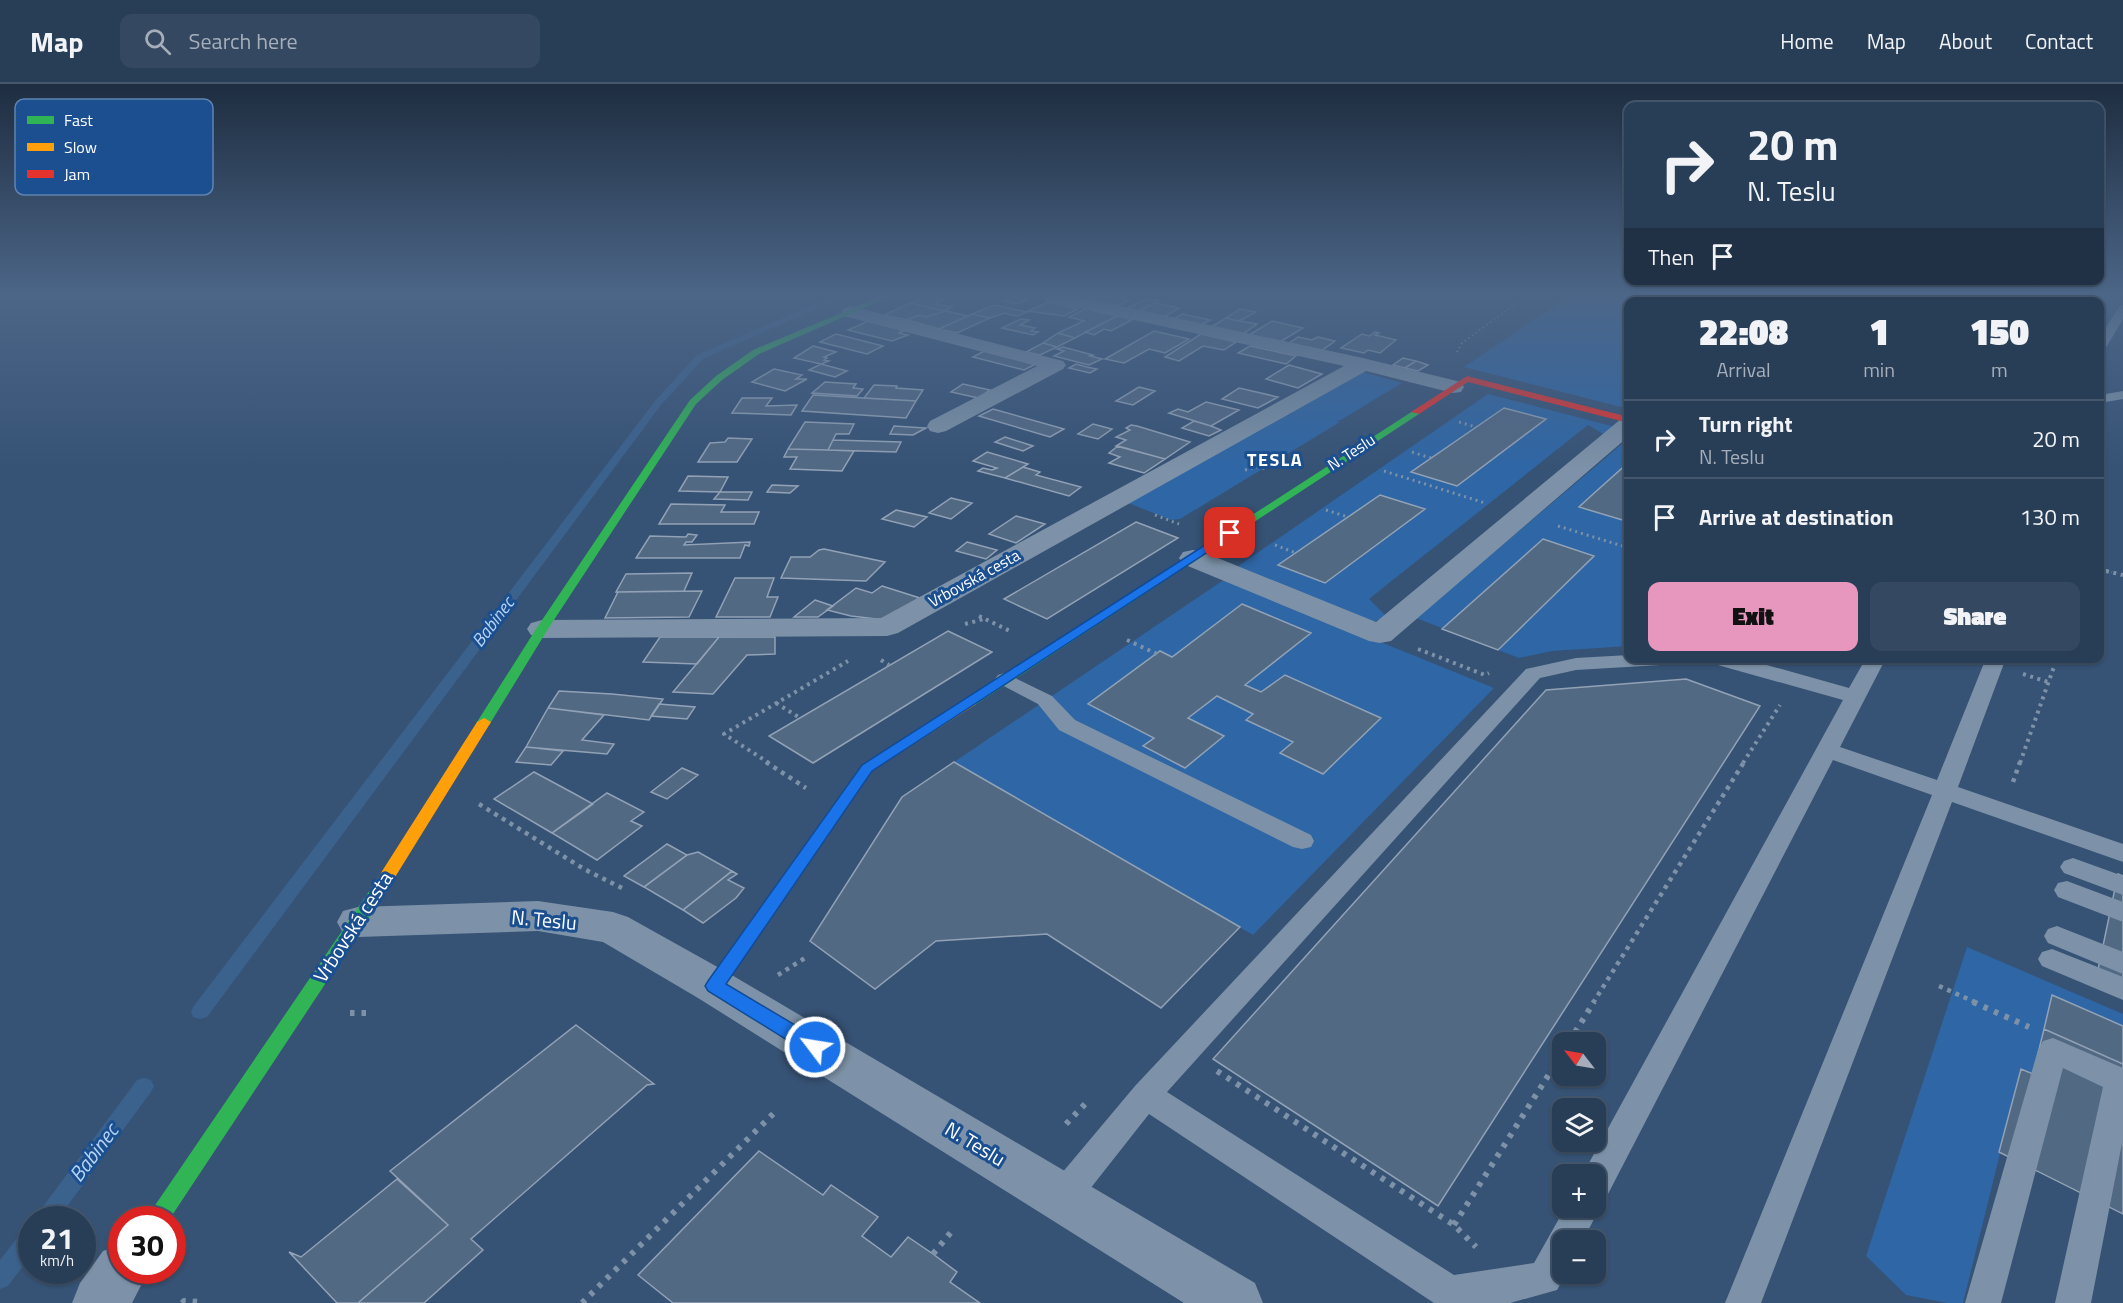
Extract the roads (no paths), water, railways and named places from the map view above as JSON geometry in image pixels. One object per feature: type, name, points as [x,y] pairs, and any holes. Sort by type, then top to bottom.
[{"type":"street","name":"Vrbovská cesta","points":[[165,1206],[358,922],[542,629],[693,402],[719,378],[753,354]]},
{"type":"street","points":[[938,426],[1056,365],[1013,354]]},
{"type":"street","points":[[1316,354],[1453,387]]},
{"type":"street","name":"Vrbovská cesta","points":[[542,629],[887,627],[1363,364]]},
{"type":"street","name":"N. Teslu","points":[[714,986],[867,768],[1453,387],[1467,379],[1624,421]]},
{"type":"street","points":[[1193,558],[1380,634],[1624,426]]},
{"type":"street","name":"N. Teslu","points":[[358,922],[538,916],[613,928],[714,986],[1235,1303]]},
{"type":"street","points":[[100,1303],[113,1284]]},
{"type":"lane","points":[[2104,398],[2123,395]]},
{"type":"lane","points":[[1063,1197],[1146,1095],[1533,673],[1576,664],[1624,661]]},
{"type":"lane","points":[[1735,663],[1856,697]]},
{"type":"lane","points":[[1606,1164],[1873,663]]},
{"type":"lane","points":[[1743,1303],[1850,1036],[1994,663]]},
{"type":"lane","points":[[1005,678],[1045,700],[1066,725],[1302,841]]},
{"type":"lane","points":[[1827,750],[2123,853]]},
{"type":"lane","points":[[2123,886],[2070,878],[2123,912]]},
{"type":"lane","points":[[2123,963],[2055,948],[2123,988]]},
{"type":"lane","points":[[1983,1303],[2053,1050],[2121,1081],[2073,1303]]},
{"type":"lane","points":[[1146,1095],[1450,1293],[1515,1285],[1545,1278],[1552,1265]]},
{"type":"waterway","name":"Babinec","points":[[200,1012],[658,403],[700,357],[707,354]]},
{"type":"waterway","name":"Babinec","points":[[54,1206],[144,1086]]},
{"type":"waterway","name":"Babinec","points":[[0,1278],[18,1254]]},
{"type":"district","name":"TESLA","points":[[1275,460]]}]
